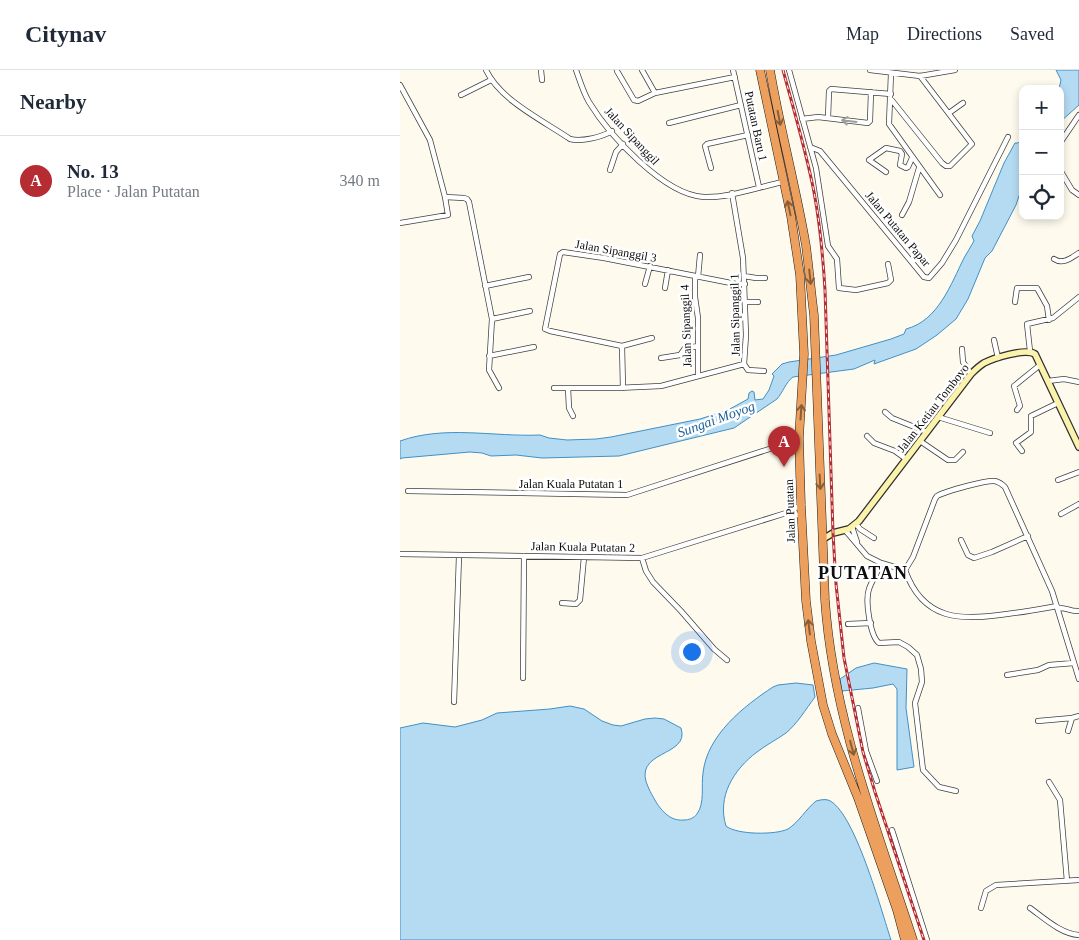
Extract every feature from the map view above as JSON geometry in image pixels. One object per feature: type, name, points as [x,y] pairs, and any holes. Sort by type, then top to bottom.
[{"type":"highway","name":"Jalan Putatan","points":[[760,70],[798,259],[804,354],[799,438],[801,516],[808,620],[817,675],[823,705],[836,745],[858,798],[897,910],[905,940]]},
{"type":"highway","points":[[770,70],[808,258],[814,315],[826,626],[834,673],[856,763],[914,940]]},
{"type":"highway","points":[[763,86],[773,84]]},
{"type":"highway","points":[[869,830],[873,826],[874,821]]},
{"type":"highway","points":[[897,910],[896,895],[898,892]]},
{"type":"street","points":[[486,70],[490,80],[503,94],[570,138],[576,140],[604,135],[612,131]]},
{"type":"street","points":[[541,70],[542,80]]},
{"type":"street","name":"Jalan Sipanggil","points":[[576,70],[588,100],[623,144],[652,172],[681,192],[703,197],[784,182]]},
{"type":"street","points":[[642,70],[655,93]]},
{"type":"street","name":"Putatan Baru 1","points":[[733,70],[759,187]]},
{"type":"street","points":[[789,70],[820,188],[828,246],[838,259],[840,289],[856,290],[888,283],[890,280],[888,264]]},
{"type":"street","points":[[870,70],[920,76],[955,70]]},
{"type":"street","points":[[617,71],[636,101],[655,93],[734,77]]},
{"type":"street","points":[[891,74],[889,124],[940,195]]},
{"type":"street","points":[[828,118],[829,91],[831,89],[872,92],[890,96],[942,163],[948,167],[972,144],[920,76]]},
{"type":"street","points":[[461,95],[490,80]]},
{"type":"street","points":[[400,85],[430,140],[448,215],[400,223]]},
{"type":"street","points":[[802,118],[828,118],[868,123],[870,120],[872,92]]},
{"type":"street","points":[[949,113],[963,103]]},
{"type":"street","points":[[669,123],[741,106]]},
{"type":"street","points":[[1064,137],[1079,115]]},
{"type":"street","points":[[711,168],[706,144],[748,135]]},
{"type":"street","name":"Jalan Putatan Papar","points":[[810,147],[820,151],[924,277],[929,278],[956,240],[1008,137]]},
{"type":"street","points":[[610,170],[616,152],[623,144]]},
{"type":"street","points":[[886,172],[869,160],[884,149],[900,151],[902,154],[900,165],[906,168],[912,158]]},
{"type":"street","points":[[902,216],[909,202],[919,168]]},
{"type":"street","points":[[1063,175],[1072,190],[1079,195]]},
{"type":"street","name":"Jalan Sipanggil 1","points":[[554,388],[661,386],[744,364],[745,302],[743,258],[732,193]]},
{"type":"street","points":[[445,197],[464,198],[469,202],[492,319],[490,372],[499,388]]},
{"type":"street","name":"Jalan Sipanggil 3","points":[[622,346],[550,332],[545,329],[560,254],[563,252],[744,284]]},
{"type":"street","points":[[1054,259],[1065,261],[1079,253]]},
{"type":"street","name":"Jalan Sipanggil 4","points":[[698,376],[698,318],[695,297],[700,255]]},
{"type":"street","points":[[645,284],[650,266]]},
{"type":"street","points":[[665,288],[668,270]]},
{"type":"street","points":[[744,276],[765,278]]},
{"type":"street","points":[[485,286],[529,277]]},
{"type":"street","points":[[1015,302],[1016,288],[1037,288],[1046,303],[1049,320]]},
{"type":"street","points":[[1079,297],[1058,315],[1049,320],[1027,324],[1030,351],[1035,354],[1079,447]]},
{"type":"street","points":[[745,302],[758,302]]},
{"type":"street","points":[[492,319],[530,311]]},
{"type":"street","points":[[623,388],[622,346],[652,338]]},
{"type":"street","points":[[994,340],[998,358]]},
{"type":"street","points":[[661,358],[680,355],[685,348],[698,346]]},
{"type":"street","points":[[490,356],[534,347]]},
{"type":"street","points":[[962,349],[963,362],[971,374]]},
{"type":"street","name":"Jalan Ketiau Tombovo","points":[[822,539],[854,525],[971,374],[984,363],[1030,351]]},
{"type":"street","points":[[744,364],[748,370],[764,371]]},
{"type":"street","points":[[1017,410],[1020,406],[1014,386],[1040,365]]},
{"type":"street","points":[[1048,381],[1057,379],[1079,382]]},
{"type":"street","points":[[568,388],[569,408],[573,416]]},
{"type":"street","points":[[1022,451],[1016,443],[1031,432],[1031,416],[1058,403]]},
{"type":"street","points":[[885,412],[892,418],[927,432]]},
{"type":"street","points":[[938,417],[990,433]]},
{"type":"street","points":[[867,436],[874,444],[895,451],[906,459]]},
{"type":"street","name":"Jalan Kuala Putatan 1","points":[[408,491],[627,495],[786,444],[799,438]]},
{"type":"street","points":[[920,441],[948,460],[955,460],[963,452]]},
{"type":"street","name":"Jalan Kuala Putatan 1","points":[[786,444],[794,444],[800,447]]},
{"type":"street","points":[[1058,480],[1079,472]]},
{"type":"street","points":[[905,570],[913,557],[935,499],[942,493],[997,481],[1005,487],[1052,591],[1079,679]]},
{"type":"street","points":[[1061,514],[1079,504]]},
{"type":"street","name":"Jalan Kuala Putatan 2","points":[[400,554],[642,558],[788,512],[801,505]]},
{"type":"street","points":[[788,512],[801,516]]},
{"type":"street","points":[[854,525],[874,538]]},
{"type":"street","points":[[854,525],[857,544]]},
{"type":"street","points":[[822,528],[834,533]]},
{"type":"street","points":[[845,530],[867,556],[881,563],[905,570],[920,596],[933,608],[951,616],[982,617],[1057,607],[1070,611],[1079,611]]},
{"type":"street","points":[[961,540],[968,555],[974,558],[1028,536]]},
{"type":"street","points":[[454,702],[459,556]]},
{"type":"street","points":[[523,678],[524,556]]},
{"type":"street","points":[[562,604],[576,604],[580,600],[584,557]]},
{"type":"street","points":[[642,558],[646,571],[653,582],[714,649],[727,660]]},
{"type":"street","points":[[881,563],[868,593],[871,623],[877,642],[899,642],[908,647],[916,656],[921,669],[922,682],[914,703],[923,770],[940,787],[956,791]]},
{"type":"street","points":[[848,624],[871,623]]},
{"type":"street","points":[[1008,675],[1038,670],[1049,665],[1074,663]]},
{"type":"street","points":[[858,708],[866,751],[877,781]]},
{"type":"street","points":[[1038,721],[1079,716]]},
{"type":"street","points":[[1068,731],[1072,718]]},
{"type":"street","points":[[1049,782],[1060,800],[1067,881]]},
{"type":"street","points":[[892,830],[927,940]]},
{"type":"street","points":[[981,908],[986,891],[996,885],[1079,880]]},
{"type":"street","points":[[1030,908],[1059,928],[1079,936]]},
{"type":"water","points":[[1056,70],[1079,70],[1079,105],[1064,118],[1064,85],[1060,85],[1061,80]]},
{"type":"water","name":"Sungai Moyog","points":[[1015,143],[1018,143],[1019,196],[1016,205],[992,251],[985,258],[968,299],[956,319],[916,349],[874,364],[875,360],[854,369],[793,377],[777,399],[734,428],[619,456],[542,458],[516,455],[491,456],[470,452],[400,459],[400,441],[417,436],[469,433],[540,435],[567,440],[596,439],[700,419],[728,410],[748,399],[749,393],[752,391],[754,392],[755,400],[763,399],[769,390],[774,376],[772,374],[782,364],[836,355],[904,334],[906,329],[917,325],[935,310],[948,290],[974,241],[972,236],[1004,163]]},
{"type":"water","points":[[874,663],[907,669],[906,708],[914,767],[897,770],[897,689],[893,684],[842,691],[840,679],[856,668]]},
{"type":"water","points":[[796,683],[813,685],[815,697],[798,721],[786,733],[748,759],[734,776],[729,785],[724,805],[726,826],[731,829],[747,832],[766,833],[782,831],[792,826],[816,801],[828,800],[838,807],[857,841],[891,940],[400,940],[400,728],[423,723],[455,727],[482,720],[497,713],[570,706],[584,709],[602,721],[613,725],[621,726],[645,719],[664,719],[681,728],[682,738],[677,745],[653,760],[647,767],[645,776],[649,789],[662,810],[672,818],[686,820],[697,814],[701,805],[706,759],[719,734],[750,703],[773,687]]},
{"type":"railway","points":[[783,70],[811,177],[821,241],[825,290],[833,533],[844,658],[863,752],[924,940]]},
{"type":"place","name":"No. 13","points":[[784,467]]},
{"type":"district","name":"PUTATAN","points":[[863,573]]}]
